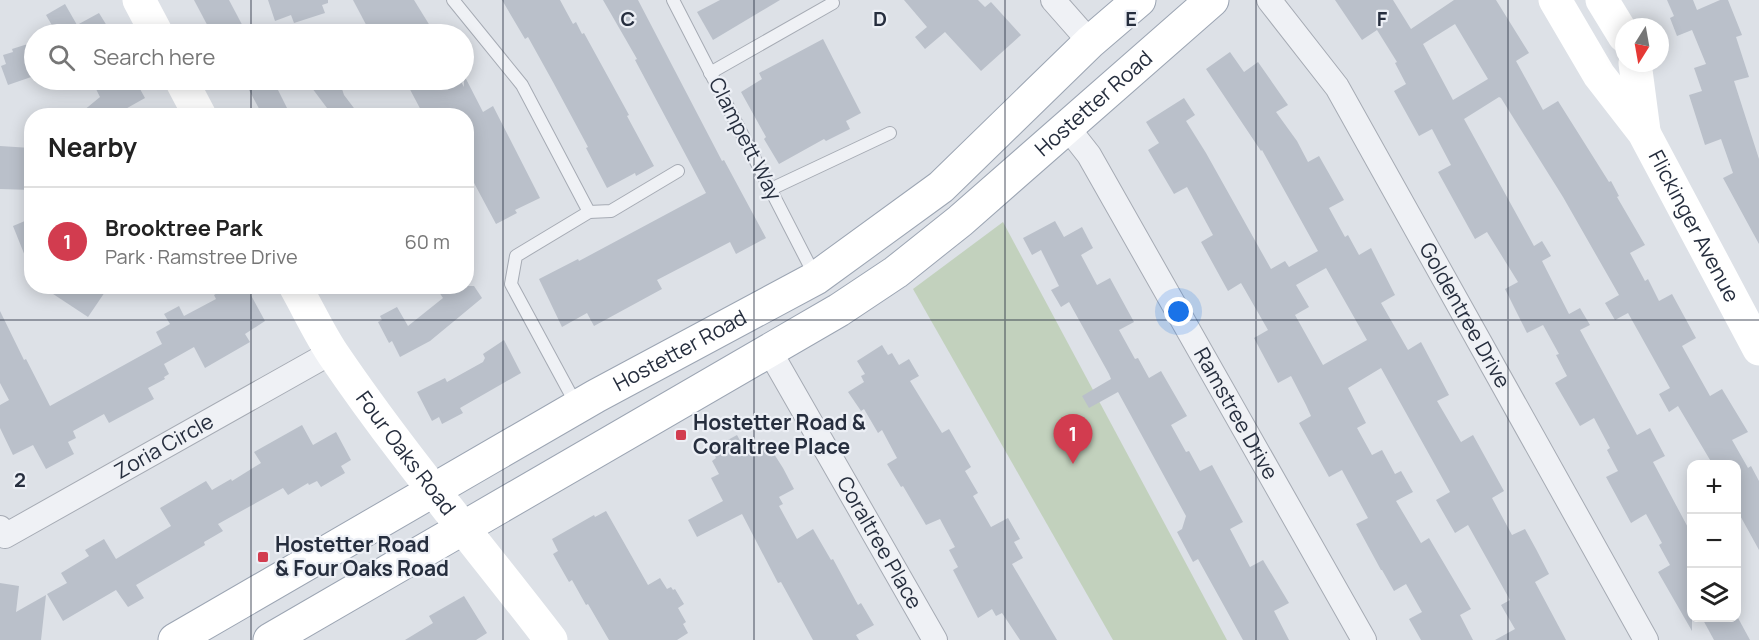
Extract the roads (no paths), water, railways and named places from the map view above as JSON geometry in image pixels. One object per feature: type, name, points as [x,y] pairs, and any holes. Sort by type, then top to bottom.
[{"type":"main road","points":[[139,0],[152,24]]},
{"type":"main road","name":"Hostetter Road","points":[[175,640],[577,407],[816,278],[941,187],[1090,42],[1138,0]]},
{"type":"main road","name":"Hostetter Road","points":[[270,640],[839,310],[896,272],[960,221],[1212,0]]},
{"type":"main road","name":"Flickinger Avenue","points":[[1556,0],[1599,75],[1644,133],[1759,349]]},
{"type":"main road","points":[[1602,0],[1615,21]]},
{"type":"main road","name":"Flickinger Avenue","points":[[1636,72],[1644,133]]},
{"type":"main road","points":[[186,90],[196,108]]},
{"type":"main road","name":"Four Oaks Road","points":[[299,294],[332,352],[408,459],[551,640]]},
{"type":"street","points":[[1053,0],[1090,42]]},
{"type":"street","name":"Goldentree Drive","points":[[1269,0],[1337,87],[1646,640]]},
{"type":"street","name":"Ramstree Drive","points":[[1067,127],[1089,155],[1364,640]]},
{"type":"street","name":"Coraltree Place","points":[[769,351],[935,640]]},
{"type":"street","name":"Zoria Circle","points":[[0,528],[4,536],[332,352]]},
{"type":"lane","points":[[453,0],[472,24]]},
{"type":"lane","name":"Clampett Way","points":[[673,0],[816,278]]},
{"type":"lane","points":[[710,73],[834,3]]},
{"type":"lane","points":[[474,26],[522,85],[589,212]]},
{"type":"lane","points":[[771,189],[890,133]]},
{"type":"lane","points":[[577,407],[511,284],[516,256],[589,212],[611,211],[678,171]]},
{"type":"place","name":"Hostetter Road & Coraltree Place","points":[[681,435]]},
{"type":"place","name":"Brooktree Park","points":[[1073,464]]},
{"type":"place","name":"Hostetter Road & Four Oaks Road","points":[[263,557]]}]
